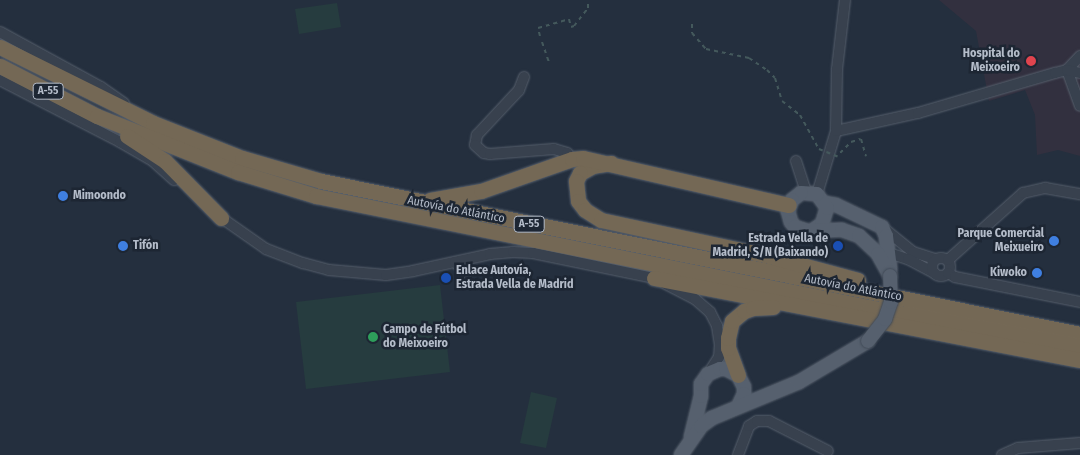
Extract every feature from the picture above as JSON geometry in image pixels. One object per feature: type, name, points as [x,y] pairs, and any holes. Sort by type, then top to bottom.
[{"type":"highway","name":"Autovía do Atlántico","points":[[0,47],[153,123],[242,158],[321,181],[1080,334]]},
{"type":"highway","name":"Autovía do Atlántico","points":[[0,66],[96,116],[238,172],[316,196],[869,307],[1080,346]]},
{"type":"highway","points":[[96,116],[165,161],[221,218]]},
{"type":"highway","points":[[388,196],[436,201],[481,191],[572,159],[596,159],[789,204]]},
{"type":"highway","points":[[611,163],[593,166],[580,173],[576,181],[578,201],[585,210],[601,220],[769,256],[852,278],[1080,324]]},
{"type":"highway","points":[[654,278],[1080,360]]},
{"type":"highway","points":[[740,377],[728,348],[729,328],[736,317],[744,311],[763,306],[789,310],[809,308]]},
{"type":"main road","points":[[689,441],[712,418],[799,382],[868,341],[885,318],[891,302],[889,253],[882,226],[816,196],[796,196],[789,204],[789,216],[791,222],[801,230],[842,230],[853,228],[866,232],[889,253]]},
{"type":"main road","points":[[813,230],[826,219],[827,208],[816,196]]},
{"type":"main road","points":[[842,230],[859,236],[878,254],[890,276]]},
{"type":"main road","points":[[681,455],[689,441],[701,396],[701,384],[708,374],[720,369],[726,369],[740,377],[750,386],[777,391]]},
{"type":"main road","points":[[738,407],[744,394],[740,377]]},
{"type":"main road","points":[[701,396],[707,407],[724,413]]},
{"type":"street","points":[[816,196],[836,131],[837,69],[845,0]]},
{"type":"street","points":[[0,32],[101,87],[153,123]]},
{"type":"street","points":[[1067,70],[1080,56]]},
{"type":"street","points":[[836,131],[918,113],[1067,70],[1080,73]]},
{"type":"street","points":[[1067,70],[1080,106]]},
{"type":"street","points":[[524,77],[519,90],[476,134],[475,145],[484,153],[490,154],[554,149],[567,153],[572,159]]},
{"type":"street","points":[[0,80],[154,162],[202,204],[266,249],[303,263],[329,270],[386,275],[490,254],[533,254],[654,278],[695,299],[710,312],[717,326],[720,344],[719,357],[708,374]]},
{"type":"street","points":[[796,160],[816,196]]},
{"type":"street","points":[[948,260],[1023,193],[1045,188],[1080,194]]},
{"type":"street","points":[[882,226],[913,252],[935,259],[944,258],[948,260]]},
{"type":"street","points":[[889,253],[908,259],[942,276],[948,273],[950,266],[948,260]]},
{"type":"street","points":[[934,273],[931,265],[935,259]]},
{"type":"street","points":[[455,262],[466,273]]},
{"type":"street","points":[[948,273],[955,277],[1080,302]]},
{"type":"street","points":[[738,455],[749,426],[757,421],[768,421],[828,451]]},
{"type":"street","points":[[1002,455],[1018,448],[1080,443]]},
{"type":"path","points":[[540,36],[538,28],[569,19],[571,27],[574,26],[588,8],[588,0]]},
{"type":"path","points":[[692,24],[692,34],[706,49],[749,58],[767,70],[775,78],[782,101],[800,115],[819,149],[839,157],[851,142],[861,139],[866,156]]},
{"type":"path","points":[[542,42],[549,62]]},
{"type":"shaded area","name":"Hospital do Meixoeiro","points":[[939,0],[1080,0],[1080,156],[1058,150],[1037,155],[1035,115],[1025,90],[989,101],[976,31]]},
{"type":"green space","points":[[337,3],[341,27],[299,34],[295,9]]},
{"type":"green space","name":"Campo de Fútbol do Meixoeiro","points":[[440,285],[450,372],[306,389],[296,302]]},
{"type":"green space","points":[[531,392],[557,398],[546,448],[520,443]]},
{"type":"place","name":"Hospital do Meixoeiro","points":[[1031,61]]},
{"type":"place","name":"Mimoondo","points":[[63,196]]},
{"type":"place","name":"Parque Comercial Meixueiro","points":[[1054,241]]},
{"type":"place","name":"Tifón","points":[[123,246]]},
{"type":"place","name":"Estrada Vella de Madrid, S/N (Baixando)","points":[[838,246]]},
{"type":"place","name":"Kiwoko","points":[[1037,273]]},
{"type":"place","name":"Enlace Autovía, Estrada Vella de Madrid","points":[[446,278]]},
{"type":"place","name":"Campo de Fútbol do Meixoeiro","points":[[373,337]]}]
